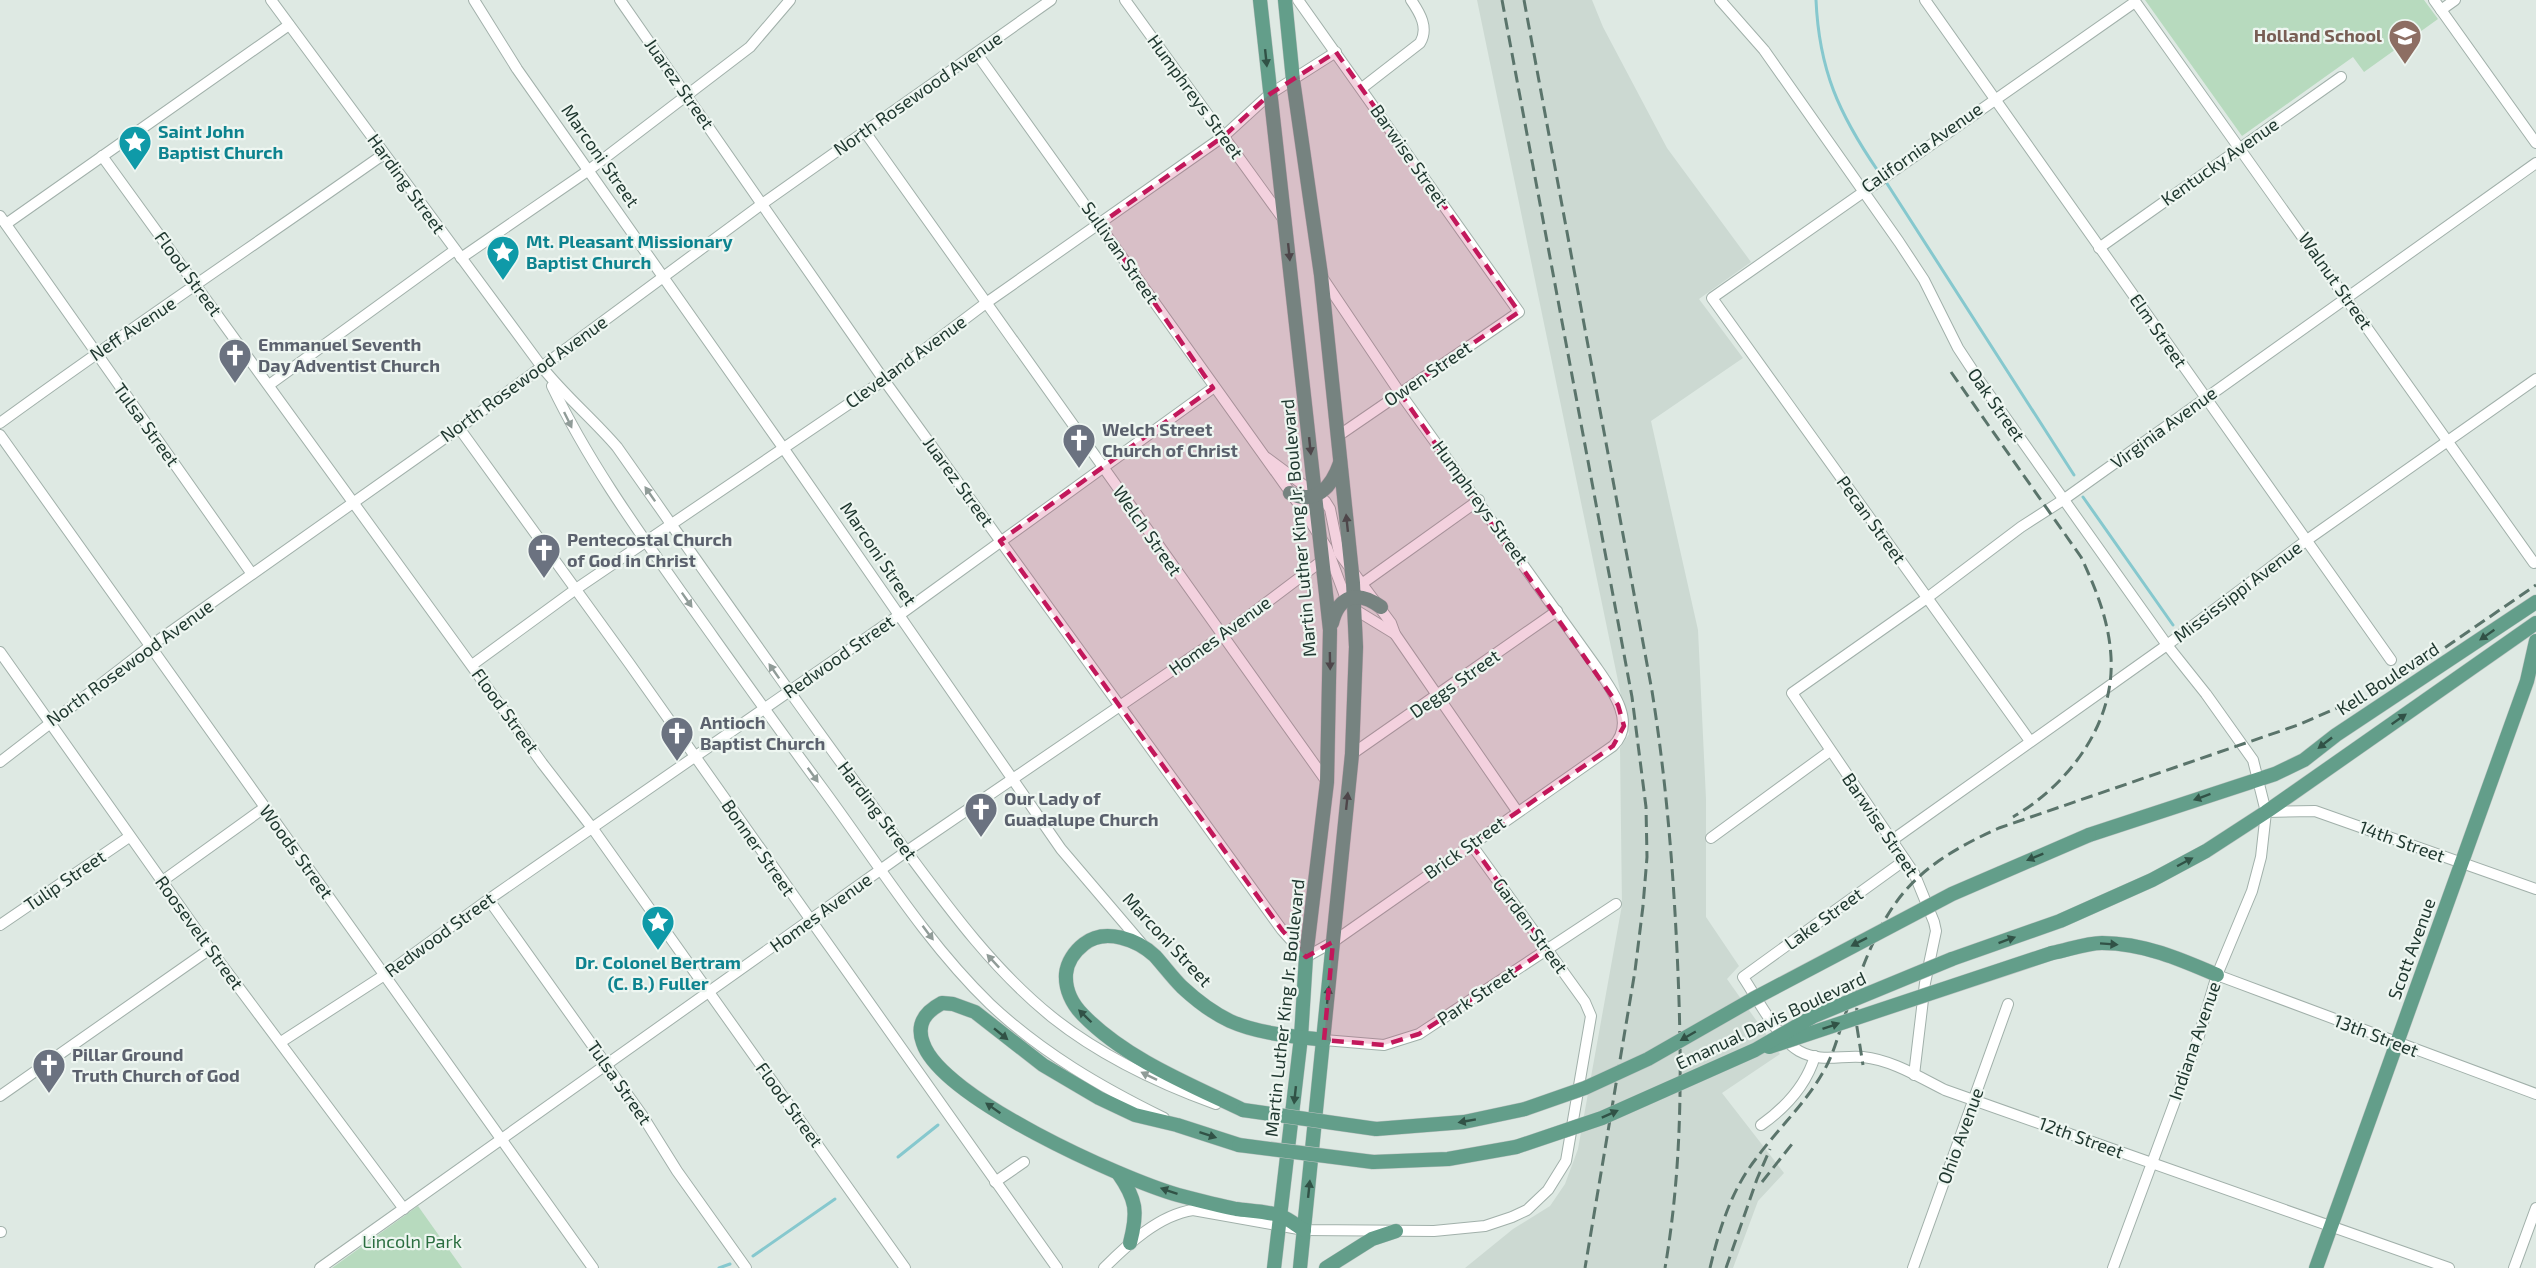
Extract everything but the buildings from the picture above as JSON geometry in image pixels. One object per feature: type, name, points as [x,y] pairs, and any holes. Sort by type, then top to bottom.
[{"type":"main road","name":"Martin Luther King Jr. Boulevard","points":[[1260,0],[1330,630],[1327,782],[1306,957],[1302,1037],[1274,1268]]},
{"type":"main road","points":[[1285,0],[1293,80],[1321,275],[1352,569],[1351,602],[1356,647],[1352,754],[1300,1268]]},
{"type":"main road","points":[[1290,494],[1297,497],[1316,496],[1327,489],[1341,461]]},
{"type":"main road","points":[[1330,630],[1336,608],[1351,602],[1369,599],[1381,607]]},
{"type":"main road","name":"Kell Boulevard","points":[[2258,779],[2304,760],[2336,735],[2536,602]]},
{"type":"main road","name":"Kell Boulevard","points":[[2265,812],[2536,623]]},
{"type":"main road","name":"Scott Avenue","points":[[2316,1268],[2462,863],[2531,682],[2536,641]]},
{"type":"main road","name":"Emanual Davis Boulevard","points":[[1153,954],[1121,937],[1108,936],[1086,942],[1069,961],[1066,974],[1067,988],[1072,1002],[1100,1029],[1171,1075],[1243,1110],[1376,1129],[1464,1122],[1525,1109],[1585,1088],[1648,1059],[1753,999],[1952,894],[2089,835],[2258,779]]},
{"type":"main road","name":"Emanual Davis Boulevard","points":[[1178,1125],[1239,1145],[1373,1162],[1448,1159],[1516,1147],[1602,1118],[1755,1050],[1814,1016],[1952,959],[2060,921],[2152,880],[2206,851],[2265,812]]},
{"type":"main road","points":[[1755,1050],[1788,1043],[1894,1004],[2052,953],[2100,943],[2138,946],[2168,954],[2217,975]]},
{"type":"main road","name":"Marconi Street","points":[[1153,954],[1181,986],[1207,1007],[1230,1021],[1263,1032],[1324,1040]]},
{"type":"main road","points":[[1178,1125],[1135,1115],[1099,1098],[1043,1065],[965,1007],[942,1003],[924,1016],[920,1035],[931,1059],[950,1077],[1009,1118],[1118,1173],[1177,1194],[1233,1208],[1304,1230]]},
{"type":"main road","points":[[1118,1173],[1128,1187],[1135,1204],[1136,1219],[1130,1243]]},
{"type":"main road","points":[[1326,1268],[1372,1239],[1396,1231]]},
{"type":"street","name":"Harding Street","points":[[271,0],[542,367],[564,395],[588,414],[617,447],[789,692],[975,942],[1010,979],[1052,1017],[1106,1053],[1158,1081],[1219,1104],[1243,1110]]},
{"type":"street","name":"Marconi Street","points":[[474,0],[517,69],[1061,849],[1129,931],[1153,954]]},
{"type":"street","name":"Juarez Street","points":[[620,0],[884,380],[1282,930],[1306,957]]},
{"type":"street","points":[[269,385],[458,254],[589,170],[750,47],[790,0]]},
{"type":"street","name":"North Rosewood Avenue","points":[[0,762],[149,646],[459,428],[762,204],[1052,0]]},
{"type":"street","name":"Humphreys Street","points":[[1125,0],[1286,223]]},
{"type":"street","name":"Barwise Street","points":[[1298,0],[1519,312]]},
{"type":"street","points":[[1362,88],[1412,51],[1423,40],[1423,20],[1411,0]]},
{"type":"street","name":"Oak Street","points":[[1720,0],[1764,50],[1924,280],[1970,367],[2167,645],[2206,694],[2253,760],[2265,812]]},
{"type":"street","name":"Elm Street","points":[[1925,0],[2391,660]]},
{"type":"street","points":[[2434,0],[2536,143]]},
{"type":"street","points":[[2441,10],[2455,0]]},
{"type":"street","name":"California Avenue","points":[[1712,298],[2134,1]]},
{"type":"street","name":"Walnut Street","points":[[2134,1],[2347,297],[2534,563]]},
{"type":"street","points":[[3,220],[102,156],[289,25]]},
{"type":"street","name":"Cleveland Avenue","points":[[472,665],[576,589],[884,380],[986,303],[1224,136],[1270,94],[1336,52]]},
{"type":"street","name":"Sullivan Street","points":[[977,54],[1101,224],[1213,388],[1320,536],[1351,602],[1395,634]]},
{"type":"street","name":"Kentucky Avenue","points":[[2099,248],[2341,77]]},
{"type":"street","name":"Welch Street","points":[[865,132],[1221,637],[1327,782]]},
{"type":"street","name":"Neff Avenue","points":[[0,423],[95,354],[198,285],[384,154]]},
{"type":"street","name":"Flood Street","points":[[102,156],[593,829],[905,1268]]},
{"type":"street","name":"Virginia Avenue","points":[[1792,693],[1927,598],[1996,545],[2063,500],[2536,163]]},
{"type":"street","name":"Tulsa Street","points":[[3,220],[95,354],[252,574]]},
{"type":"street","name":"Humphreys Street","points":[[1321,275],[1400,393],[1479,500],[1613,693],[1624,726],[1622,737]]},
{"type":"street","name":"Pecan Street","points":[[1712,298],[2030,741]]},
{"type":"street","name":"Owen Street","points":[[1338,436],[1519,312]]},
{"type":"street","name":"Harding Street","points":[[542,367],[593,466],[646,543],[932,939],[963,976],[1020,1031],[1054,1057],[1102,1088],[1178,1125]]},
{"type":"street","name":"Mississippi Avenue","points":[[1891,841],[2167,645],[2307,540],[2536,379]]},
{"type":"street","name":"Redwood Street","points":[[281,1042],[386,974],[898,616],[1213,388]]},
{"type":"street","name":"Bonner Street","points":[[459,428],[576,589],[1057,1268]]},
{"type":"street","name":"Woods Street","points":[[0,435],[264,808],[386,974],[593,1268]]},
{"type":"street","name":"Sullivan Street","points":[[1261,454],[1325,501],[1339,553],[1381,607],[1395,634],[1517,811]]},
{"type":"street","points":[[1363,583],[1479,500]]},
{"type":"street","name":"Homes Avenue","points":[[321,1268],[907,851],[1221,637],[1323,560]]},
{"type":"street","name":"Deggs Street","points":[[1352,754],[1557,611]]},
{"type":"street","name":"Roosevelt Street","points":[[0,652],[161,882],[404,1209]]},
{"type":"street","name":"Barwise Street","points":[[1792,693],[1914,873],[1936,931],[1925,983],[1914,1075]]},
{"type":"street","name":"Brick Street","points":[[1306,957],[1334,942],[1517,811],[1613,746],[1622,737]]},
{"type":"street","points":[[1711,838],[1830,751]]},
{"type":"street","points":[[161,882],[264,808]]},
{"type":"street","name":"14th Street","points":[[2265,812],[2315,811],[2536,890]]},
{"type":"street","name":"Indiana Avenue","points":[[2113,1268],[2198,1039],[2217,975],[2252,891],[2261,856],[2265,812]]},
{"type":"street","name":"Tulip Street","points":[[0,925],[129,837]]},
{"type":"street","name":"Garden Street","points":[[1396,1231],[1434,1232],[1499,1223],[1527,1210],[1548,1190],[1566,1161],[1590,1038],[1592,1024],[1589,1008],[1471,844]]},
{"type":"street","name":"Lake Street","points":[[1743,977],[1905,860]]},
{"type":"street","name":"Tulsa Street","points":[[489,900],[746,1268]]},
{"type":"street","name":"Park Street","points":[[1324,1040],[1384,1045],[1419,1034],[1452,1015],[1616,904]]},
{"type":"street","points":[[0,1096],[210,949]]},
{"type":"street","name":"13th Street","points":[[2217,975],[2536,1094]]},
{"type":"street","name":"12th Street","points":[[1743,977],[1781,1032],[1799,1051],[1831,1059],[1862,1057],[1884,1061],[1944,1090],[2330,1228],[2449,1268]]},
{"type":"street","name":"Ohio Avenue","points":[[1913,1268],[2008,1004]]},
{"type":"street","points":[[1761,1125],[1775,1115],[1797,1092],[1810,1073],[1815,1056]]},
{"type":"street","points":[[995,1182],[1024,1162]]},
{"type":"street","points":[[2514,1268],[2536,1208]]},
{"type":"street","points":[[1104,1268],[1130,1243],[1170,1217],[1193,1210],[1280,1222]]},
{"type":"street","points":[[1304,1230],[1396,1231]]},
{"type":"highlighted area","points":[[1336,52],[1519,312],[1400,393],[1618,705],[1624,726],[1613,746],[1471,844],[1547,949],[1419,1034],[1384,1045],[1324,1040],[1333,942],[1306,957],[1282,930],[1000,541],[1213,388],[1100,224],[1224,136],[1270,94]]},
{"type":"shaded area","points":[[1477,0],[1592,0],[1603,27],[1667,148],[1751,262],[1699,299],[1743,358],[1651,421],[1698,630],[1706,799],[1706,917],[1739,966],[1727,979],[1780,1054],[1722,1093],[1784,1173],[1758,1201],[1733,1268],[1465,1268],[1513,1229],[1550,1206],[1565,1184],[1578,1149],[1622,905],[1620,748],[1629,734]]},
{"type":"green space","points":[[2145,0],[2424,0],[2438,19],[2364,72],[2353,57],[2242,136]]},
{"type":"green space","name":"Lincoln Park","points":[[418,1206],[462,1268],[332,1268]]},
{"type":"waterway","points":[[1816,0],[1821,48],[1834,90],[1852,130],[1878,171]]},
{"type":"waterway","points":[[1886,182],[2074,475]]},
{"type":"waterway","points":[[2083,497],[2173,625]]},
{"type":"waterway","points":[[898,1157],[938,1125]]},
{"type":"waterway","points":[[753,1256],[835,1199]]},
{"type":"waterway","points":[[719,1268],[730,1264]]},
{"type":"railway","points":[[1502,0],[1632,697],[1646,807],[1647,857],[1635,971],[1585,1268]]},
{"type":"railway","points":[[1524,0],[1652,691],[1666,796],[1676,937],[1680,1084],[1675,1194],[1665,1268]]},
{"type":"railway","points":[[1951,372],[2081,557],[2101,606],[2110,644],[2110,682],[2105,706],[2096,729],[2069,770],[2033,804],[2013,817]]},
{"type":"railway","points":[[1710,1268],[1717,1239],[1739,1185],[1763,1149],[1807,1096],[1822,1074],[1834,1050],[1861,973],[1885,919],[1917,878],[1966,844],[1999,828],[2298,725],[2358,699],[2427,660],[2536,585]]},
{"type":"railway","points":[[1858,990],[1856,1021],[1863,1065]]},
{"type":"railway","points":[[1762,1182],[1792,1144]]},
{"type":"railway","points":[[1726,1268],[1770,1149]]},
{"type":"place","name":"Holland School","points":[[2405,65]]},
{"type":"place","name":"Saint John Baptist Church","points":[[135,171]]},
{"type":"place","name":"Mt. Pleasant Missionary Baptist Church","points":[[503,281]]},
{"type":"place","name":"Emmanuel Seventh Day Adventist Church","points":[[235,384]]},
{"type":"place","name":"Welch Street Church of Christ","points":[[1079,469]]},
{"type":"place","name":"Pentecostal Church of God in Christ","points":[[544,579]]},
{"type":"place","name":"Antioch Baptist Church","points":[[677,762]]},
{"type":"place","name":"Our Lady of Guadalupe Church","points":[[981,838]]},
{"type":"place","name":"Dr. Colonel Bertram (C. B.) Fuller","points":[[658,951]]},
{"type":"place","name":"Pillar Ground Truth Church of God","points":[[49,1094]]}]
